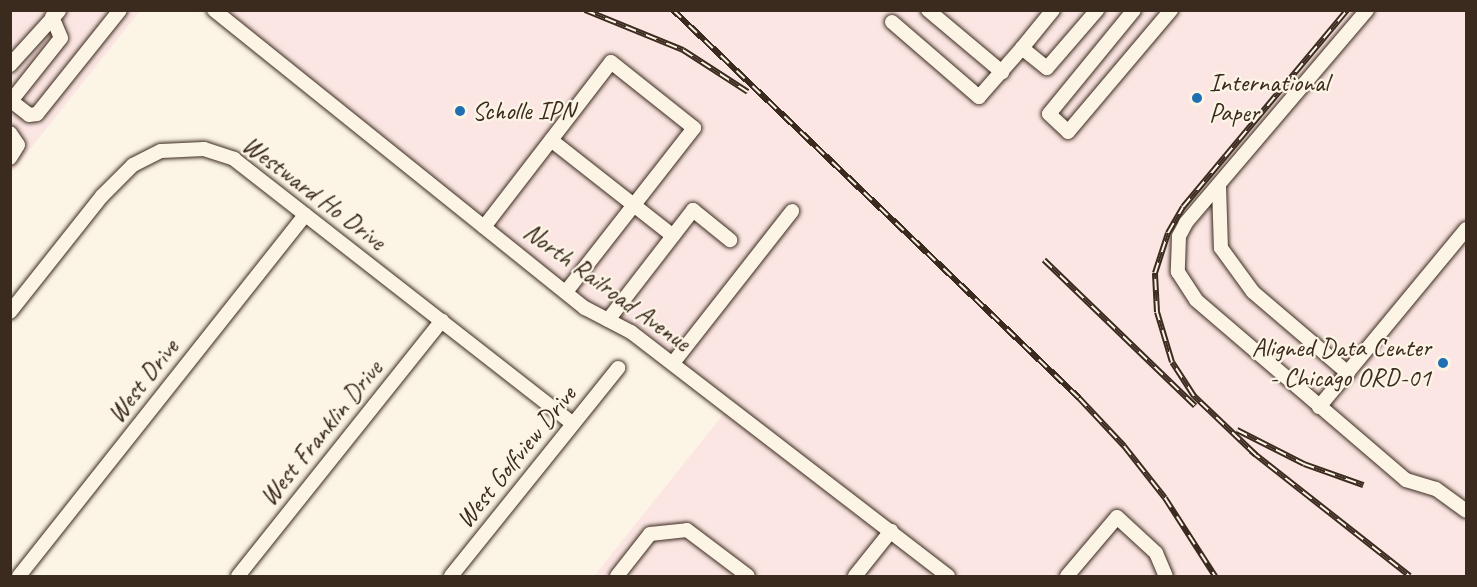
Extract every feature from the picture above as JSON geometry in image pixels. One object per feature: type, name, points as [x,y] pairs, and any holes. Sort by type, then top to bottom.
[{"type":"street","points":[[56,14],[61,38],[11,101],[29,115],[38,114],[120,10]]},
{"type":"street","name":"North Railroad Avenue","points":[[214,10],[566,292],[673,363],[948,576]]},
{"type":"street","points":[[927,10],[1002,72]]},
{"type":"street","points":[[892,22],[979,97],[1053,10]]},
{"type":"street","points":[[1022,48],[1047,68],[1097,10]]},
{"type":"street","points":[[1134,10],[1049,114],[1068,132],[1171,10]]},
{"type":"street","points":[[1367,10],[1179,236],[1178,272],[1184,287],[1319,407],[1406,480],[1436,489],[1467,512]]},
{"type":"street","points":[[10,65],[56,14]]},
{"type":"street","points":[[484,227],[611,62],[694,128],[566,292]]},
{"type":"street","points":[[10,133],[18,146],[10,158]]},
{"type":"street","points":[[550,140],[673,236]]},
{"type":"street","name":"Westward Ho Drive","points":[[11,311],[115,181],[133,165],[161,151],[191,147],[224,154],[305,214],[573,424]]},
{"type":"street","points":[[1219,186],[1221,248],[1253,292],[1348,373]]},
{"type":"street","points":[[608,320],[693,210],[730,240]]},
{"type":"street","points":[[673,363],[792,211]]},
{"type":"street","name":"West Drive","points":[[19,576],[305,214]]},
{"type":"street","points":[[1319,407],[1467,230]]},
{"type":"street","name":"West Franklin Drive","points":[[238,576],[442,320]]},
{"type":"street","name":"West Golfview Drive","points":[[451,576],[618,368]]},
{"type":"street","points":[[1067,576],[1118,517],[1156,553],[1166,576]]},
{"type":"street","points":[[617,576],[650,534],[687,530],[748,576]]},
{"type":"street","points":[[855,576],[891,531]]},
{"type":"shaded area","points":[[11,11],[140,11],[11,173]]},
{"type":"shaded area","points":[[214,11],[1466,11],[1466,576],[594,576],[729,407],[585,308]]},
{"type":"railway","points":[[585,10],[683,50],[748,92]]},
{"type":"railway","points":[[673,10],[1079,398],[1124,446],[1165,498],[1215,576]]},
{"type":"railway","points":[[1256,455],[1194,396],[1172,362],[1157,312],[1155,273],[1168,233],[1183,207],[1347,10]]},
{"type":"railway","points":[[1044,260],[1195,406]]},
{"type":"railway","points":[[1237,430],[1304,464],[1363,485]]},
{"type":"railway","points":[[1251,451],[1410,576]]},
{"type":"place","name":"International Paper","points":[[1197,98]]},
{"type":"place","name":"Scholle IPN","points":[[460,111]]},
{"type":"place","name":"Aligned Data Center - Chicago ORD-01","points":[[1443,363]]}]
